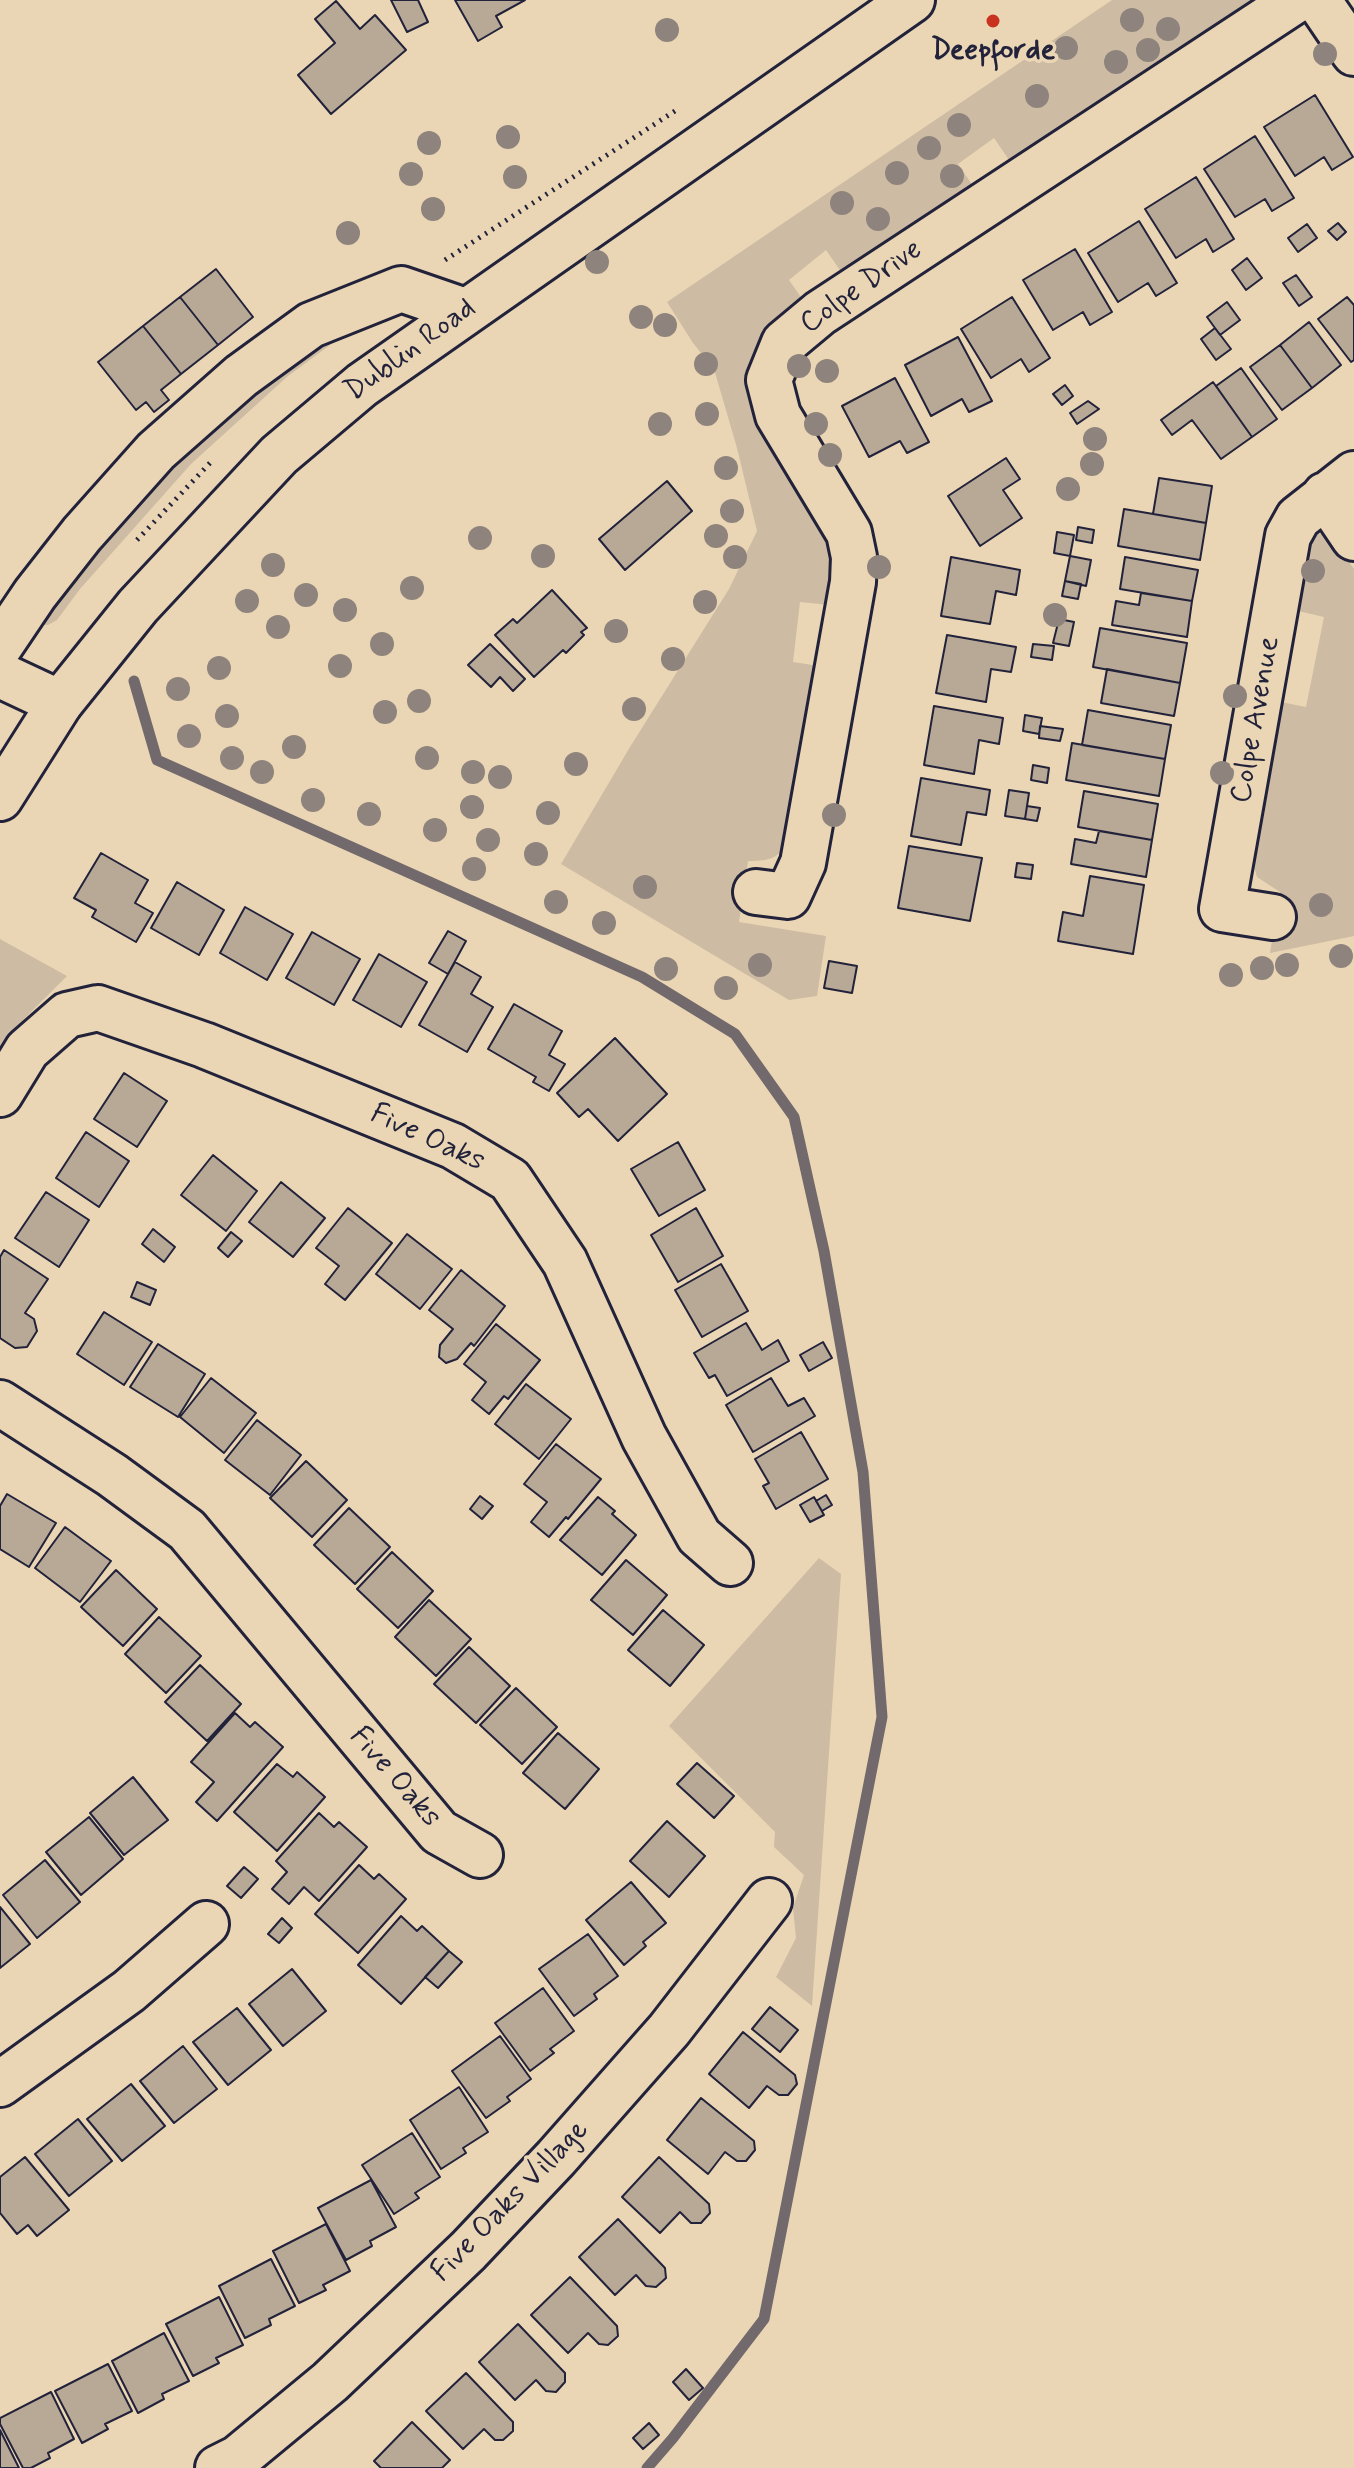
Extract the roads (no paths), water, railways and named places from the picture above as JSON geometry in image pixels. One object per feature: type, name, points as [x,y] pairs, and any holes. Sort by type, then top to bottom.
[{"type":"street","name":"Dublin Road","points":[[0,798],[60,703],[138,606],[284,451],[362,385],[465,311],[912,0]]},
{"type":"street","name":"Colpe Drive","points":[[756,892],[788,896],[803,863],[853,582],[854,557],[849,533],[778,415],[769,380],[784,343],[833,305],[1296,0]]},
{"type":"street","points":[[1318,0],[1354,53]]},
{"type":"street","points":[[0,646],[35,594],[82,534],[156,451],[241,376],[311,325],[401,289],[465,311]]},
{"type":"street","name":"Colpe Avenue","points":[[1273,917],[1222,909],[1288,536],[1298,518],[1340,485],[1354,538]]},
{"type":"street","points":[[0,675],[60,703]]},
{"type":"street","name":"Five Oaks","points":[[0,1094],[27,1050],[67,1015],[98,1008],[204,1045],[453,1146],[510,1180],[565,1262],[644,1437],[699,1536],[730,1563]]},
{"type":"street","name":"Five Oaks","points":[[0,1403],[112,1475],[187,1530],[439,1832],[480,1855]]},
{"type":"street","name":"Five Oaks Village","points":[[218,2468],[238,2458],[330,2382],[468,2251],[556,2158],[669,2030],[769,1901]]},
{"type":"street","points":[[0,2084],[129,1991],[206,1924]]},
{"type":"waterway","points":[[134,681],[157,760],[642,977],[735,1034],[794,1117],[824,1251],[863,1472],[882,1717],[764,2319],[647,2468]]},
{"type":"place","name":"Deepforde","points":[[993,21]]}]
